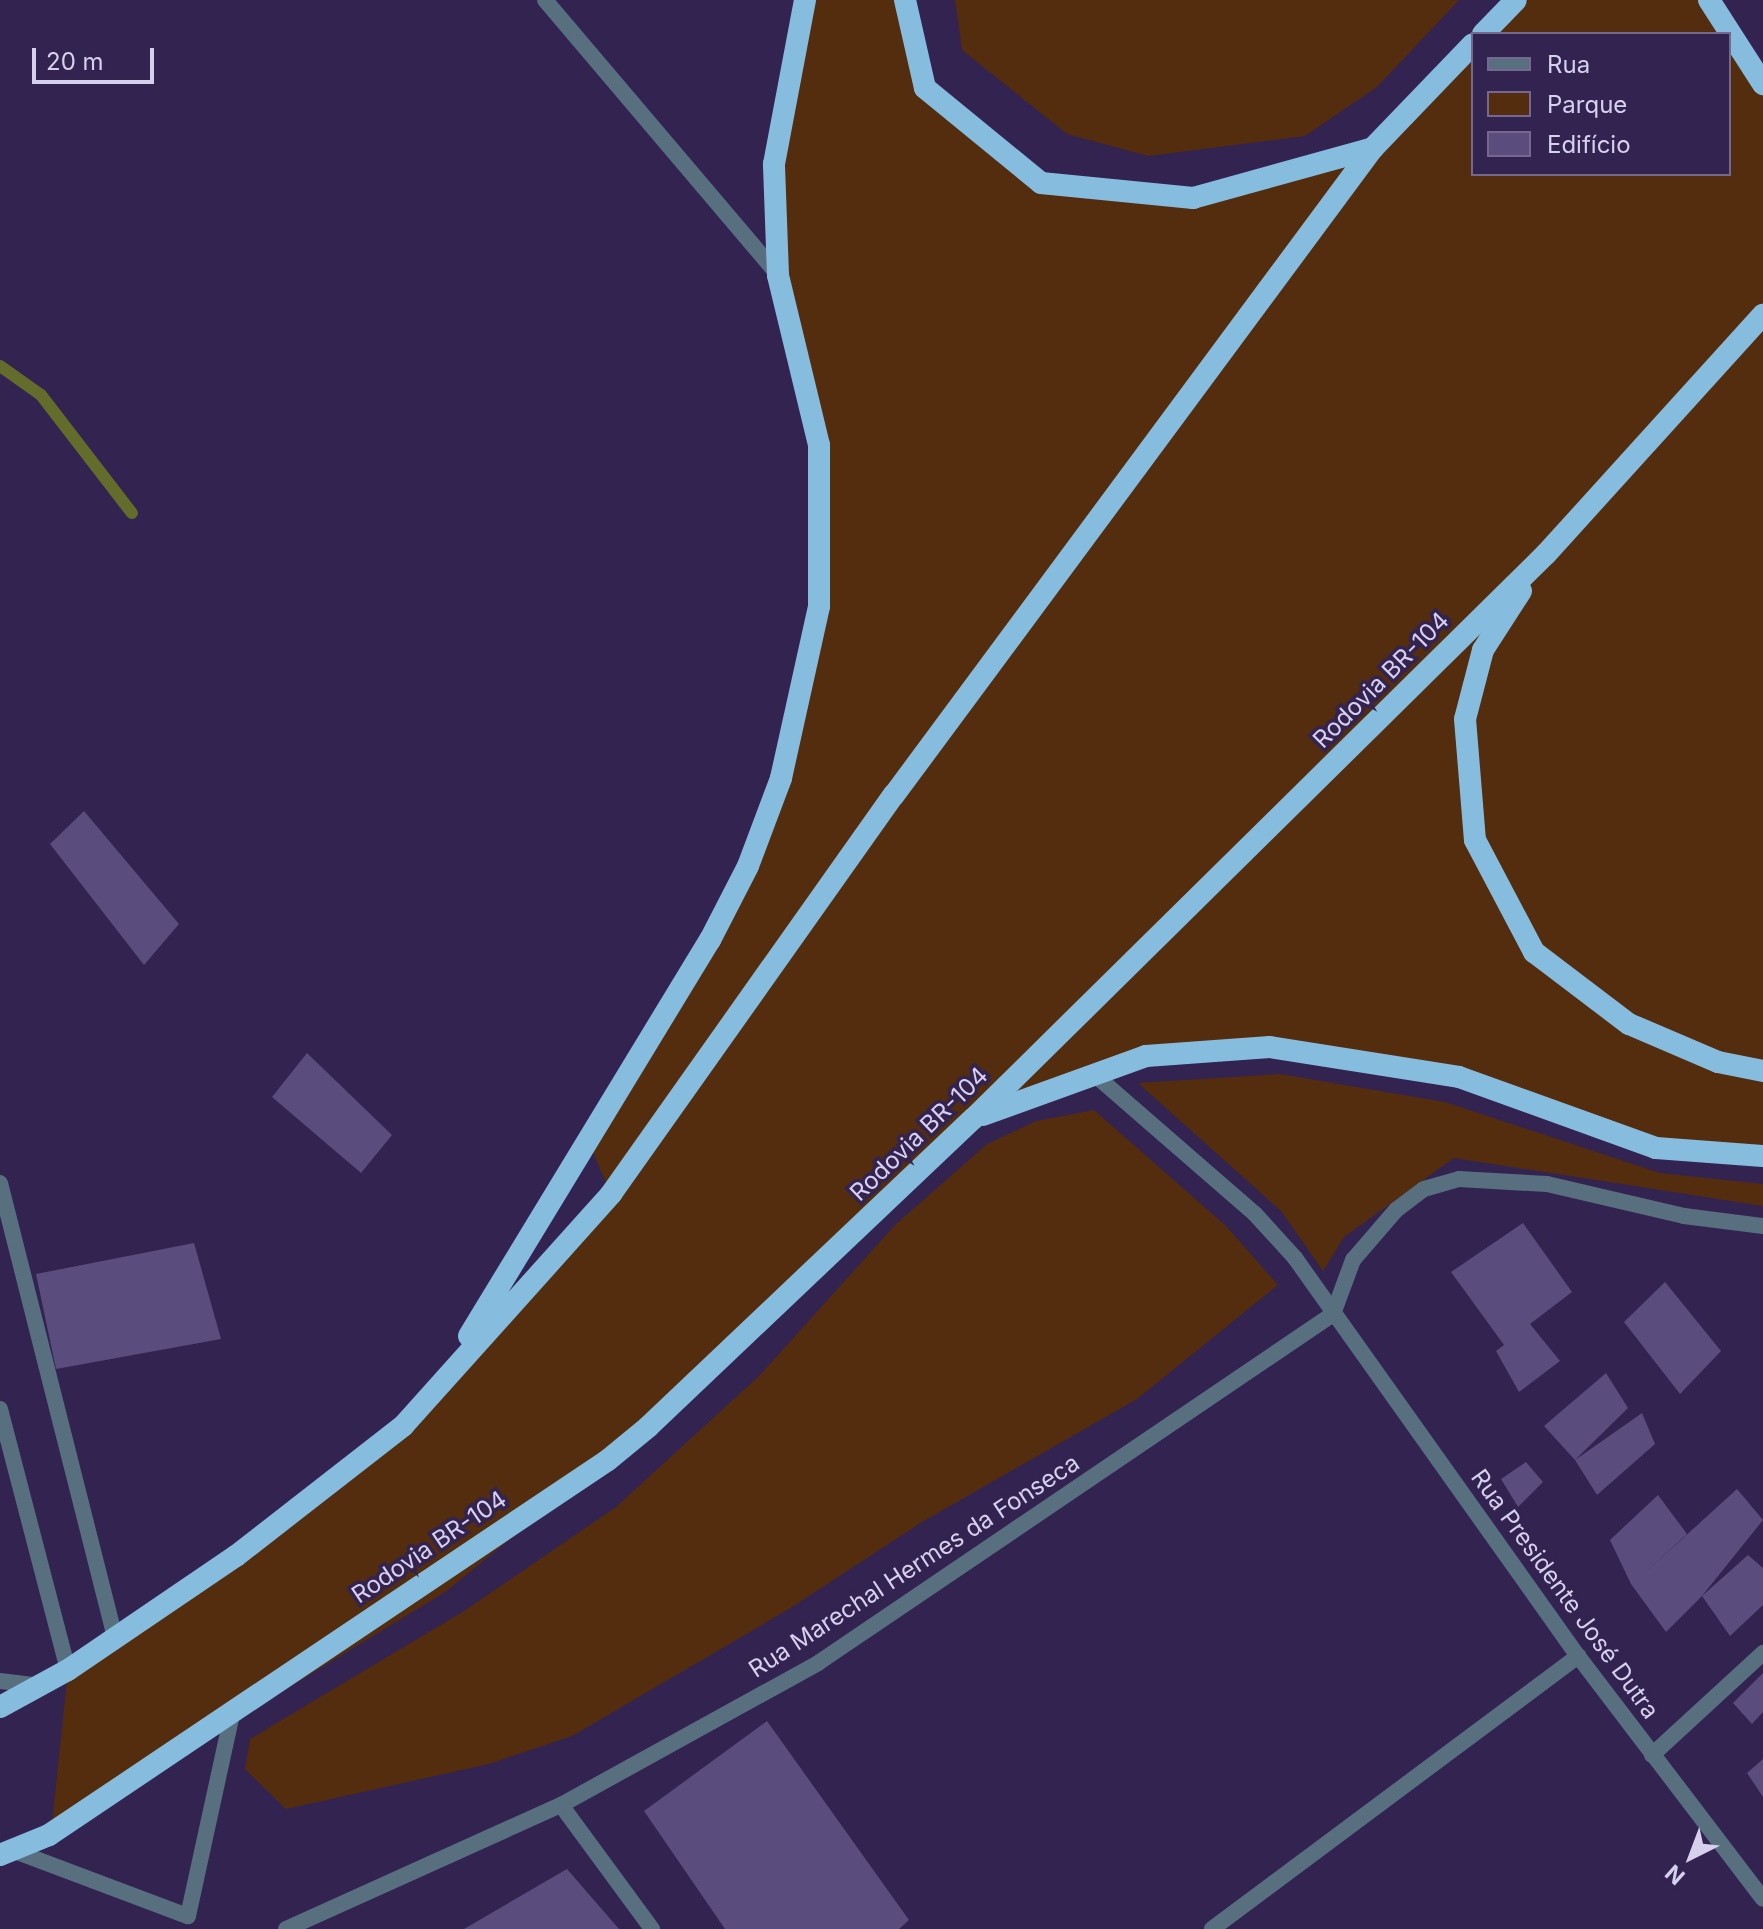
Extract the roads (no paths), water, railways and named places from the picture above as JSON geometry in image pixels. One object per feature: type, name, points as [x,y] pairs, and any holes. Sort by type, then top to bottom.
[{"type":"highway","points":[[442,1382],[710,940],[748,866],[781,778],[819,606],[819,445],[778,275],[774,164],[805,0]]},
{"type":"highway","points":[[905,0],[925,88],[1041,183],[1193,198],[1373,148]]},
{"type":"highway","points":[[1485,32],[1516,0]]},
{"type":"highway","points":[[1709,0],[1730,32]]},
{"type":"highway","points":[[1731,34],[1763,84]]},
{"type":"highway","points":[[0,1707],[68,1670],[115,1638],[330,1484],[403,1426],[611,1194],[894,795],[1373,148],[1471,46]]},
{"type":"highway","name":"Rodovia BR-104","points":[[6,1852],[49,1835],[608,1460],[974,1118],[1546,554],[1763,315]]},
{"type":"highway","points":[[1546,554],[1483,650],[1465,719],[1475,840],[1534,952],[1629,1024],[1718,1062],[1763,1071]]},
{"type":"highway","points":[[974,1118],[1146,1056],[1270,1047],[1459,1077],[1656,1148],[1763,1156]]},
{"type":"street","points":[[545,0],[778,275]]},
{"type":"street","name":"Rua Presidente José Dutra","points":[[1095,1075],[1255,1214],[1295,1258],[1578,1656],[1763,1899]]},
{"type":"street","points":[[1333,1314],[1353,1260],[1396,1210],[1424,1189],[1459,1179],[1547,1184],[1684,1216],[1763,1226]]},
{"type":"street","points":[[0,1183],[115,1638]]},
{"type":"street","name":"Rua Marechal Hermes da Fonseca","points":[[286,1929],[561,1805],[818,1663],[1333,1314]]},
{"type":"street","points":[[0,1409],[68,1670]]},
{"type":"street","points":[[1652,1755],[1763,1653]]},
{"type":"street","points":[[1212,1929],[1578,1656]]},
{"type":"street","points":[[0,1681],[40,1686]]},
{"type":"street","points":[[6,1852],[192,1922],[233,1710]]},
{"type":"street","points":[[561,1805],[652,1929]]},
{"type":"waterway","points":[[0,366],[41,395],[132,513]]}]
